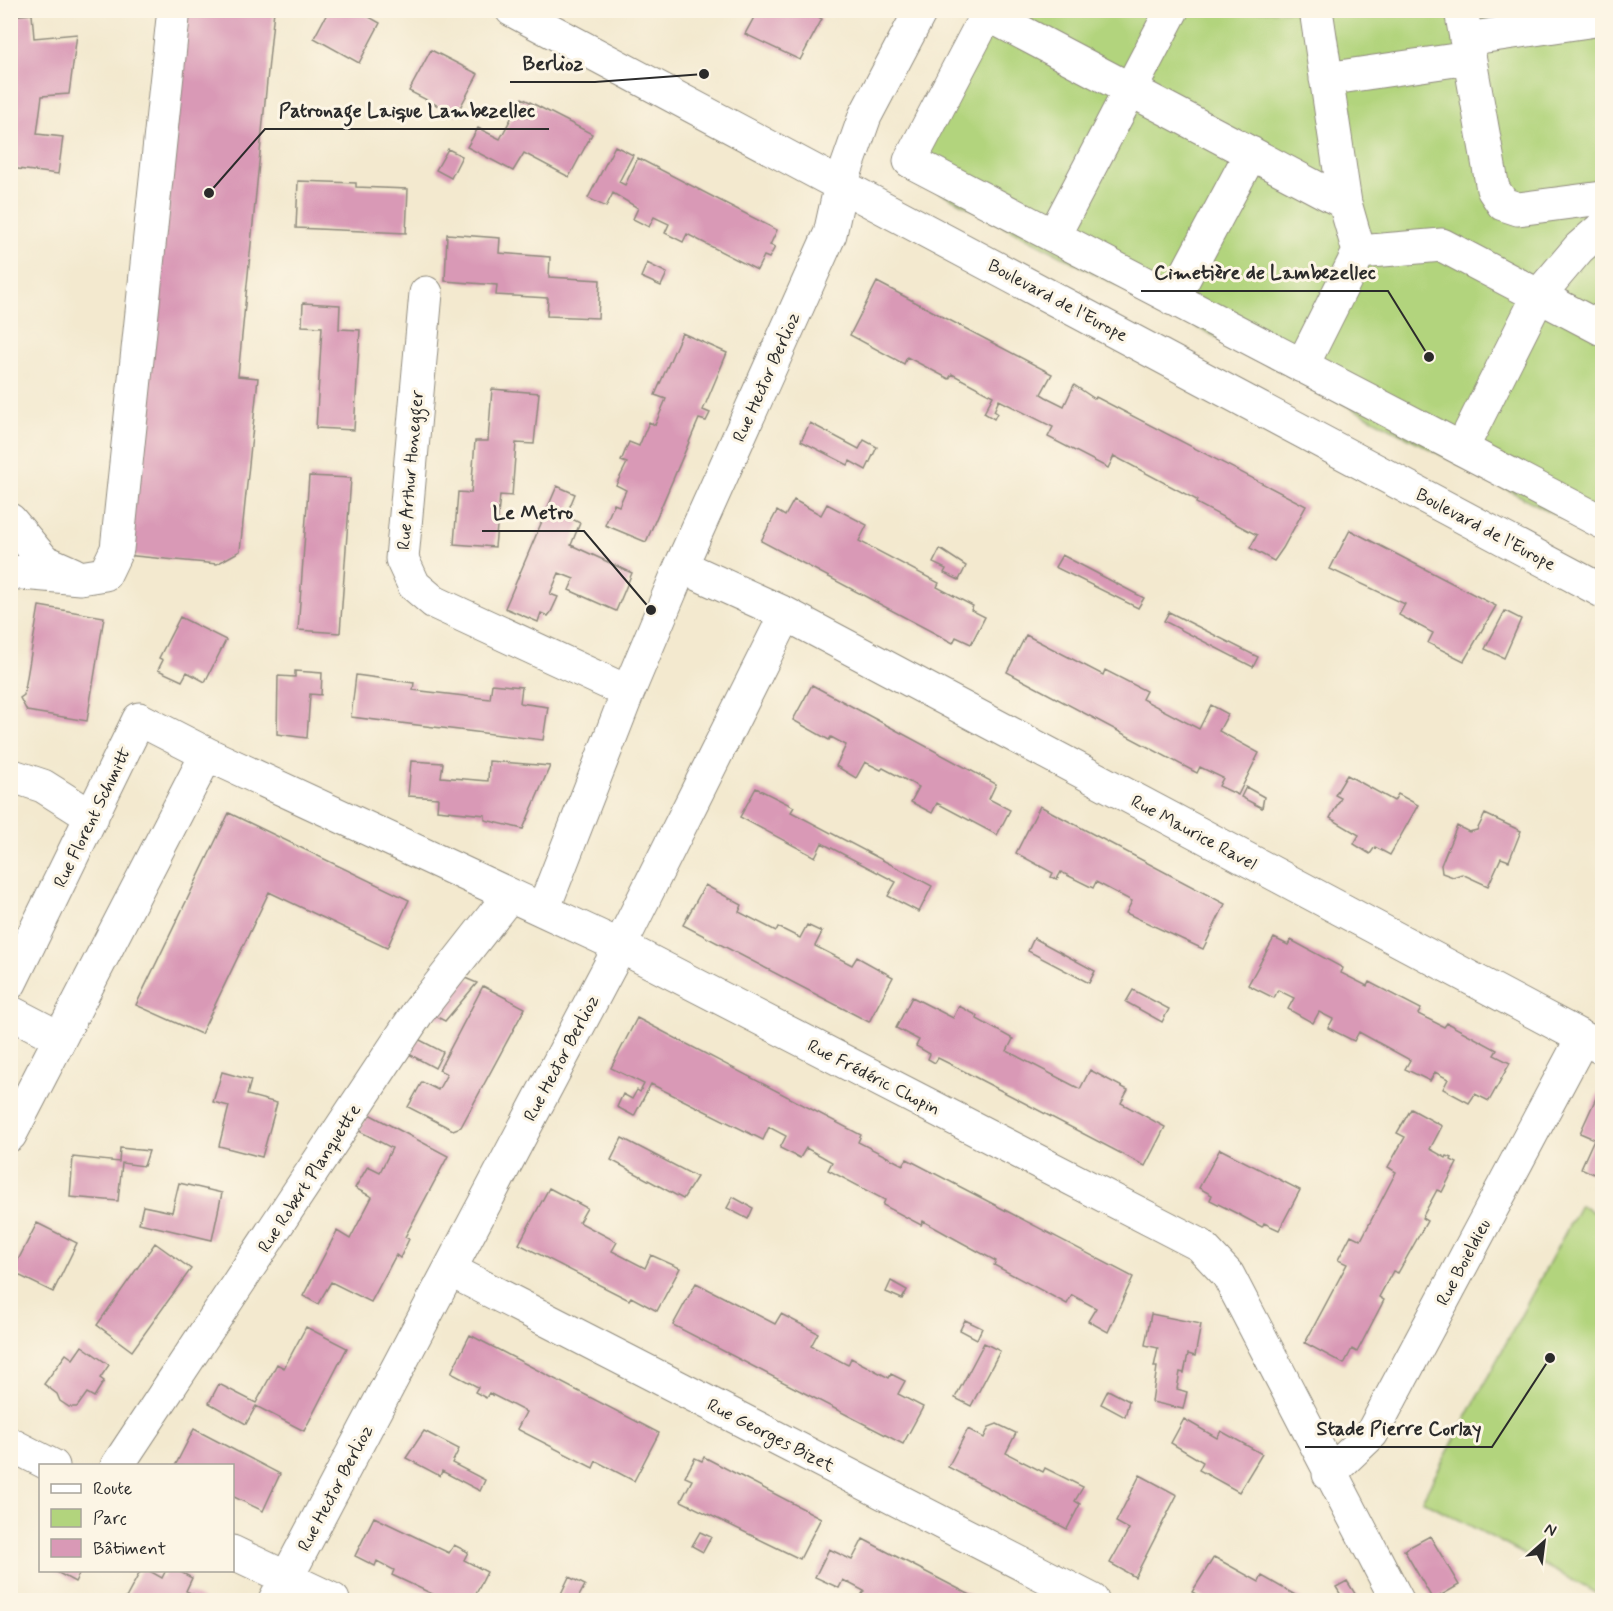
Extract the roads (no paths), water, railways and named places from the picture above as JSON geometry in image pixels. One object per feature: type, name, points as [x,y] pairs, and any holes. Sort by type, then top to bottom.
[{"type":"street","name":"Boulevard de l'Europe","points":[[512,10],[1602,591]]},
{"type":"street","name":"Rue Hector Berlioz","points":[[543,910],[628,692],[681,566],[830,234],[841,184],[865,116],[921,10]]},
{"type":"street","points":[[1054,235],[1172,10]]},
{"type":"street","points":[[1302,366],[1359,252],[1345,203],[1316,10]]},
{"type":"street","points":[[1345,203],[986,12],[910,160],[1602,522]]},
{"type":"street","points":[[10,572],[80,578],[105,574],[117,549],[173,18]]},
{"type":"street","points":[[1326,79],[1466,36],[1602,19]]},
{"type":"street","points":[[1466,36],[1494,189],[1503,204],[1518,209],[1602,198]]},
{"type":"street","points":[[1173,299],[1251,153]]},
{"type":"street","points":[[1462,448],[1539,295],[1580,248],[1602,228]]},
{"type":"street","points":[[1359,252],[1442,244],[1602,329]]},
{"type":"street","name":"Rue Arthur Honegger","points":[[426,293],[402,559],[414,585],[434,602],[628,692]]},
{"type":"street","points":[[10,520],[44,561],[80,578]]},
{"type":"street","points":[[681,566],[786,614]]},
{"type":"street","name":"Rue Hector Berlioz","points":[[281,1589],[620,946],[786,614]]},
{"type":"street","name":"Rue Maurice Ravel","points":[[786,614],[1592,1044]]},
{"type":"street","name":"Rue Florent Schmitt","points":[[10,983],[139,719],[207,754],[509,896]]},
{"type":"street","points":[[10,1135],[207,754]]},
{"type":"street","points":[[10,775],[43,786],[92,817]]},
{"type":"street","name":"Rue Frédéric Chopin","points":[[509,896],[620,946],[1200,1245],[1228,1275],[1329,1474],[1397,1600]]},
{"type":"street","name":"Rue Robert Planquette","points":[[118,1464],[418,1012],[509,896]]},
{"type":"street","points":[[10,1012],[60,1038]]},
{"type":"street","name":"Rue Boieldieu","points":[[1329,1474],[1372,1433],[1592,1044]]},
{"type":"street","name":"Rue Georges Bizet","points":[[450,1270],[1092,1600]]},
{"type":"street","points":[[10,1444],[49,1464]]},
{"type":"street","points":[[234,1554],[281,1589],[333,1600]]},
{"type":"place","name":"Berlioz","points":[[704,74]]},
{"type":"place","name":"Patronage Laique Lambezellec","points":[[209,193]]},
{"type":"place","name":"Cimetière de Lambezellec","points":[[1429,357]]},
{"type":"place","name":"Le Metro","points":[[651,610]]},
{"type":"place","name":"Stade Pierre Corlay","points":[[1550,1358]]}]
